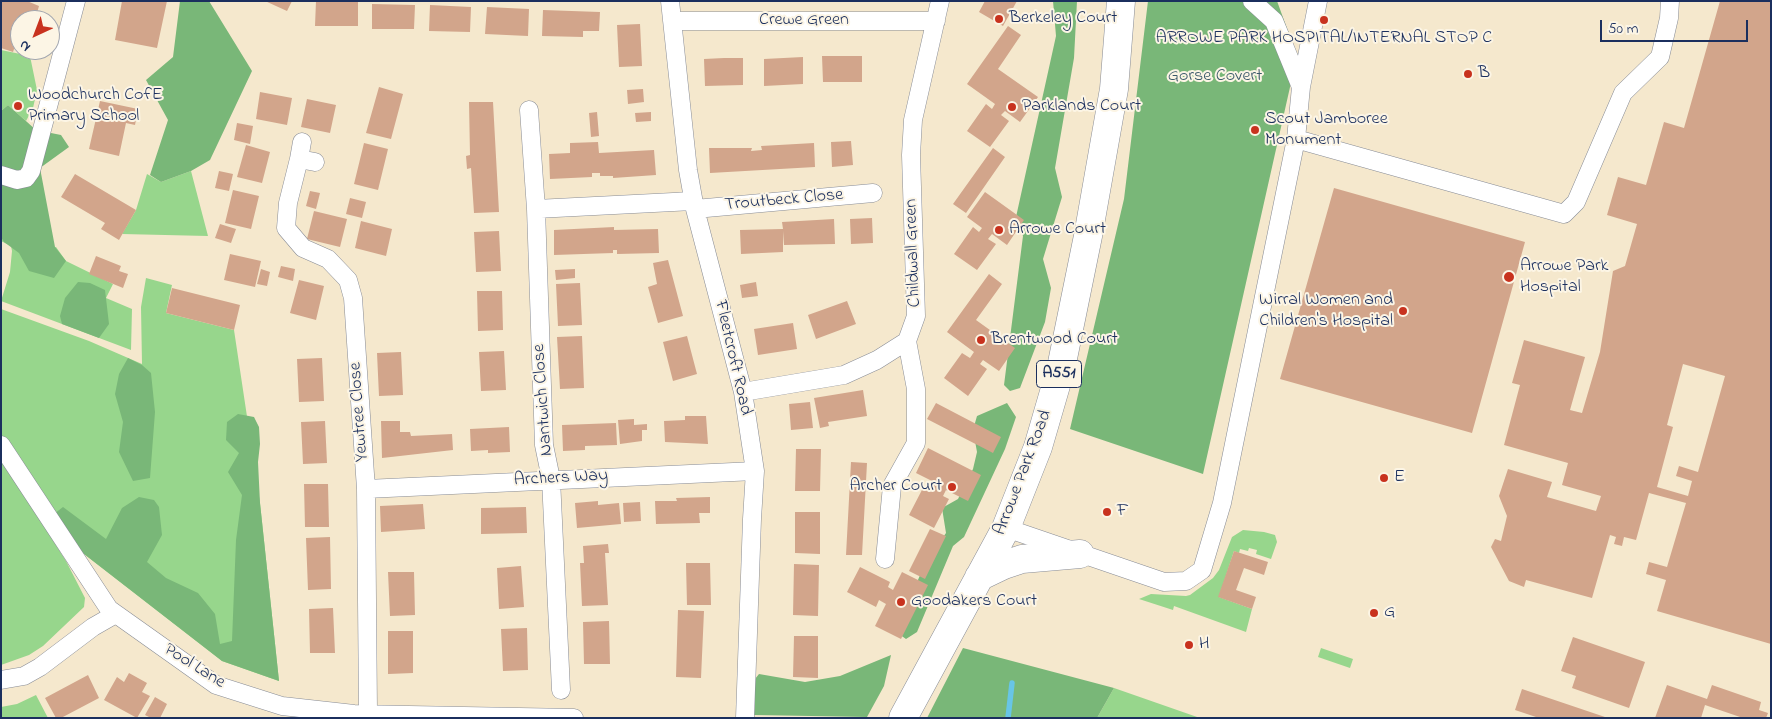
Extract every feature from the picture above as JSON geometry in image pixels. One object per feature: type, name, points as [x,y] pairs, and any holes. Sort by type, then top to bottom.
[{"type":"main road","name":"Arrowe Park Road","points":[[903,718],[1006,528],[1038,447],[1061,368],[1088,236],[1114,88],[1121,1]]},
{"type":"main road","points":[[979,577],[1022,559],[1080,554]]},
{"type":"street","points":[[1,175],[17,180],[26,178],[32,171],[76,1]]},
{"type":"street","name":"Fleetcroft Road","points":[[670,1],[694,205],[744,392],[755,471],[745,718]]},
{"type":"street","name":"Childwall Green","points":[[907,341],[916,316],[912,162],[913,120],[940,1]]},
{"type":"street","points":[[1252,1],[1274,21],[1301,87]]},
{"type":"street","points":[[1006,528],[1164,582],[1186,581],[1202,570],[1222,503],[1296,139],[1301,87],[1318,1]]},
{"type":"street","points":[[1296,139],[1564,214],[1576,202],[1623,93],[1660,57],[1669,18],[1670,1]]},
{"type":"street","name":"Crewe Green","points":[[672,22],[936,21]]},
{"type":"street","name":"Nantwich Close","points":[[529,110],[536,208],[544,445],[551,479],[561,690]]},
{"type":"street","name":"Yewtree Close","points":[[302,142],[307,160],[288,203],[286,228],[303,248],[328,259],[348,280],[353,298],[366,489],[358,715]]},
{"type":"street","name":"Troutbeck Close","points":[[536,208],[694,205],[873,193]]},
{"type":"street","points":[[744,392],[844,375],[877,360],[907,341],[916,389],[916,443],[892,486],[885,559]]},
{"type":"street","name":"Pool Lane","points":[[1,445],[114,615],[216,685],[282,706],[358,715],[574,718]]},
{"type":"street","name":"Archers Way","points":[[366,489],[755,471]]},
{"type":"street","points":[[1,680],[24,676],[40,667],[93,627],[114,615]]},
{"type":"green space","points":[[180,1],[209,1],[252,71],[210,160],[191,171],[161,182],[150,175],[168,120],[146,80],[173,57]]},
{"type":"green space","points":[[1053,1],[1077,1],[1074,58],[1055,168],[1062,197],[1043,259],[1051,288],[1045,322],[1020,388],[1010,391],[1004,385],[1023,236],[1016,217],[1056,36]]},
{"type":"green space","name":"Gorse Covert","points":[[1148,1],[1277,1],[1297,56],[1203,474],[1070,429],[1124,199]]},
{"type":"green space","points":[[1,50],[10,52],[10,60],[31,60],[37,90],[33,108],[26,121],[8,105],[1,111]]},
{"type":"green space","points":[[8,105],[36,130],[61,135],[69,147],[40,168],[55,247],[66,261],[54,278],[29,271],[19,253],[4,242],[1,237],[1,111]]},
{"type":"green space","points":[[191,171],[208,236],[122,234],[136,210],[147,174],[161,182]]},
{"type":"green space","points":[[1,191],[40,248],[56,247],[66,261],[113,284],[106,298],[132,309],[131,350],[1,301],[10,272],[12,251],[11,246],[1,241]]},
{"type":"green space","points":[[146,278],[172,285],[166,313],[234,330],[260,503],[279,681],[222,661],[75,547],[1,437],[1,309],[89,341],[142,364],[141,307]]},
{"type":"green space","points":[[78,282],[90,283],[105,290],[109,324],[99,338],[62,324],[60,316],[65,298]]},
{"type":"green space","points":[[128,358],[142,365],[151,373],[155,412],[150,478],[133,481],[119,452],[123,422],[115,394],[119,374]]},
{"type":"green space","points":[[1007,403],[1016,417],[1005,449],[964,537],[953,546],[917,632],[906,639],[896,632],[926,561],[946,533],[942,508],[958,499],[973,469],[977,452],[973,430],[977,416]]},
{"type":"green space","points":[[238,414],[254,417],[259,427],[260,503],[279,681],[222,661],[75,547],[54,514],[63,507],[106,539],[122,508],[139,497],[154,500],[159,507],[162,535],[147,562],[166,578],[198,593],[215,614],[220,644],[232,641],[236,540],[242,495],[228,472],[239,453],[226,440],[227,422]]},
{"type":"green space","points":[[1,457],[66,561],[85,598],[84,607],[43,646],[29,655],[1,665]]},
{"type":"green space","points":[[1243,530],[1275,535],[1277,542],[1271,559],[1256,554],[1257,550],[1249,548],[1248,551],[1240,549],[1239,553],[1234,551],[1219,597],[1252,609],[1246,632],[1174,606],[1173,610],[1139,599],[1151,594],[1190,595],[1213,578],[1219,570],[1232,537]]},
{"type":"green space","points":[[963,648],[1114,688],[1097,718],[927,718]]},
{"type":"green space","points":[[1321,648],[1353,659],[1350,668],[1318,657]]},
{"type":"green space","points":[[891,655],[884,686],[867,717],[754,715],[755,679],[759,674],[805,682],[840,676]]},
{"type":"green space","points":[[1114,688],[1200,718],[1097,718]]},
{"type":"green space","points":[[36,695],[48,718],[1,718],[1,707],[17,704]]},
{"type":"building","points":[[1,1],[27,1],[39,6],[38,10],[10,10],[10,51],[1,48]]},
{"type":"building","points":[[122,1],[167,1],[157,48],[115,40]]},
{"type":"building","points":[[265,1],[292,1],[287,11]]},
{"type":"building","points":[[316,1],[358,1],[358,26],[315,26]]},
{"type":"building","name":"Berkeley Court","points":[[985,1],[1017,1],[1003,26],[979,12]]},
{"type":"building","points":[[1720,1],[1771,1],[1771,644],[1657,611],[1666,580],[1646,574],[1649,562],[1667,567],[1686,503],[1649,493],[1636,540],[1624,537],[1622,546],[1614,544],[1616,537],[1610,535],[1592,598],[1526,580],[1524,587],[1509,581],[1491,547],[1495,539],[1501,541],[1507,516],[1499,496],[1508,469],[1552,482],[1547,497],[1596,511],[1601,496],[1562,485],[1568,463],[1504,445],[1520,385],[1512,383],[1524,340],[1585,357],[1570,410],[1582,413],[1600,352],[1613,271],[1625,266],[1637,224],[1607,215],[1618,177],[1646,185],[1664,122],[1684,128]],"holes":[[[1683,364],[1725,376],[1698,472],[1679,466],[1676,476],[1692,481],[1688,496],[1657,487],[1673,427],[1667,425]]]},
{"type":"building","points":[[372,4],[415,5],[414,29],[372,29]]},
{"type":"building","points":[[430,5],[471,7],[470,32],[429,31]]},
{"type":"building","points":[[487,7],[529,9],[528,36],[485,34]]},
{"type":"building","points":[[543,10],[600,12],[599,31],[583,31],[583,37],[542,36]]},
{"type":"building","points":[[640,24],[642,66],[619,67],[617,25]]},
{"type":"building","name":"Parklands Court","points":[[1008,26],[1021,35],[998,69],[1038,97],[1020,122],[1005,111],[1001,115],[1009,121],[990,147],[967,131],[986,104],[992,109],[995,104],[967,84]]},
{"type":"building","points":[[822,56],[862,56],[862,82],[823,82]]},
{"type":"building","points":[[803,57],[803,84],[764,86],[764,59]]},
{"type":"building","points":[[743,58],[743,85],[705,86],[704,59]]},
{"type":"building","points":[[379,87],[403,94],[391,139],[366,133]]},
{"type":"building","points":[[643,89],[644,102],[628,104],[627,90]]},
{"type":"building","points":[[260,92],[292,98],[287,125],[256,119]]},
{"type":"building","points":[[307,99],[336,105],[330,133],[301,127]]},
{"type":"building","points":[[100,101],[138,109],[135,125],[126,123],[119,156],[89,149]]},
{"type":"building","points":[[469,102],[493,102],[499,212],[474,213],[471,168],[467,169],[466,156],[470,155]]},
{"type":"building","points":[[597,112],[599,136],[591,137],[589,113]]},
{"type":"building","points":[[651,112],[651,121],[636,122],[635,113]]},
{"type":"building","points":[[237,123],[253,126],[250,144],[234,140]]},
{"type":"building","points":[[851,141],[853,165],[832,167],[831,142]]},
{"type":"building","points":[[598,142],[599,153],[654,150],[656,175],[613,178],[613,176],[600,176],[600,173],[592,173],[592,177],[550,179],[549,154],[570,153],[570,143]]},
{"type":"building","points":[[364,143],[388,149],[378,190],[354,184]]},
{"type":"building","points":[[814,143],[815,167],[710,173],[709,148],[752,148],[751,151],[762,150],[761,146]]},
{"type":"building","points":[[246,145],[270,152],[262,183],[237,177]]},
{"type":"building","points":[[993,148],[1005,157],[966,213],[953,204]]},
{"type":"building","points":[[219,171],[233,174],[229,191],[215,188]]},
{"type":"building","points":[[75,174],[136,210],[119,240],[101,229],[105,223],[61,197]]},
{"type":"building","name":"Wirral Women and Children's Hospital","points":[[1334,188],[1525,242],[1472,433],[1280,379]]},
{"type":"building","points":[[233,190],[259,196],[251,229],[225,223]]},
{"type":"building","points":[[310,191],[320,193],[316,209],[306,206]]},
{"type":"building","name":"Arrowe Court","points":[[985,192],[1024,220],[1007,245],[992,234],[988,239],[996,244],[977,270],[954,254],[973,227],[979,232],[982,228],[967,217]]},
{"type":"building","points":[[350,198],[366,202],[362,218],[346,214]]},
{"type":"building","points":[[314,211],[347,219],[340,247],[307,239]]},
{"type":"building","points":[[872,218],[873,243],[851,244],[850,219]]},
{"type":"building","points":[[834,219],[835,244],[784,245],[783,231],[783,252],[741,254],[740,230],[783,229],[782,222]]},
{"type":"building","points":[[361,221],[392,229],[386,256],[355,248]]},
{"type":"building","points":[[220,224],[236,229],[231,243],[215,238]]},
{"type":"building","points":[[614,227],[614,230],[658,229],[659,253],[617,254],[617,250],[613,250],[613,253],[554,255],[554,230]]},
{"type":"building","points":[[499,231],[501,271],[476,272],[474,232]]},
{"type":"building","points":[[230,254],[261,261],[255,287],[224,280]]},
{"type":"building","points":[[96,256],[121,266],[119,271],[128,274],[123,288],[89,274]]},
{"type":"building","points":[[668,260],[683,316],[658,323],[648,287],[657,284],[653,263]]},
{"type":"building","points":[[281,266],[295,269],[293,281],[278,277]]},
{"type":"building","points":[[261,269],[270,272],[267,286],[257,284]]},
{"type":"building","points":[[575,269],[575,278],[556,280],[555,270]]},
{"type":"building","name":"Brentwood Court","points":[[989,274],[1002,284],[976,320],[1015,348],[999,371],[983,360],[980,364],[987,369],[968,396],[944,378],[962,353],[970,358],[974,352],[947,332]]},
{"type":"building","points":[[299,280],[324,286],[316,320],[290,313]]},
{"type":"building","points":[[756,282],[758,296],[742,298],[740,285]]},
{"type":"building","points":[[580,283],[582,325],[558,326],[556,284]]},
{"type":"building","points":[[172,288],[240,305],[234,330],[166,313]]},
{"type":"building","points":[[477,291],[502,291],[503,330],[478,331]]},
{"type":"building","points":[[847,301],[856,324],[816,339],[808,315]]},
{"type":"building","points":[[793,323],[797,349],[758,355],[754,329]]},
{"type":"building","points":[[582,336],[584,388],[560,389],[557,337]]},
{"type":"building","points":[[687,336],[697,374],[673,381],[663,342]]},
{"type":"building","points":[[504,351],[506,390],[481,391],[479,352]]},
{"type":"building","points":[[401,352],[403,395],[379,396],[377,353]]},
{"type":"building","points":[[322,358],[324,401],[299,402],[297,359]]},
{"type":"building","points":[[863,390],[867,416],[828,422],[829,426],[820,428],[814,398]]},
{"type":"building","points":[[810,402],[813,428],[791,430],[789,404]]},
{"type":"building","points":[[936,403],[1001,437],[993,453],[927,419]]},
{"type":"building","points":[[685,416],[706,416],[708,444],[665,442],[664,421],[685,420]]},
{"type":"building","points":[[634,419],[634,425],[647,424],[647,430],[642,430],[642,441],[620,444],[618,420]]},
{"type":"building","points":[[325,421],[327,463],[303,464],[301,422]]},
{"type":"building","points":[[381,421],[400,421],[400,432],[410,432],[411,436],[452,434],[453,450],[382,458]]},
{"type":"building","points":[[616,423],[617,445],[585,446],[585,450],[563,451],[562,425]]},
{"type":"building","points":[[509,427],[510,452],[488,453],[488,450],[471,451],[470,429]]},
{"type":"building","name":"Archer Court","points":[[928,448],[981,475],[968,501],[946,490],[943,496],[949,499],[934,528],[909,515],[924,486],[928,488],[932,481],[916,473]]},
{"type":"building","points":[[796,449],[821,449],[820,491],[795,491]]},
{"type":"building","points":[[851,462],[867,463],[862,555],[846,555]]},
{"type":"building","points":[[304,484],[328,484],[329,527],[305,527]]},
{"type":"building","points":[[710,497],[710,513],[699,513],[700,523],[656,524],[655,501],[677,501],[676,498]]},
{"type":"building","points":[[598,501],[598,505],[619,503],[621,524],[577,528],[575,503]]},
{"type":"building","points":[[640,502],[641,521],[624,522],[623,503]]},
{"type":"building","points":[[423,504],[425,529],[381,532],[380,506]]},
{"type":"building","points":[[526,507],[527,533],[481,534],[481,508]]},
{"type":"building","points":[[795,512],[820,512],[820,554],[795,553]]},
{"type":"building","points":[[930,529],[946,536],[925,579],[909,571]]},
{"type":"building","points":[[330,537],[331,589],[308,590],[306,538]]},
{"type":"building","points":[[608,544],[609,553],[605,553],[608,605],[582,606],[580,563],[584,563],[583,546]]},
{"type":"building","points":[[1234,551],[1268,562],[1264,575],[1244,568],[1236,590],[1256,597],[1252,609],[1218,597]]},
{"type":"building","points":[[686,563],[710,563],[711,605],[687,605]]},
{"type":"building","points":[[794,564],[819,565],[818,616],[793,615]]},
{"type":"building","points":[[521,566],[524,607],[499,609],[497,568]]},
{"type":"building","name":"Goodakers Court","points":[[860,567],[890,582],[888,587],[893,590],[902,572],[928,585],[901,639],[875,626],[886,604],[879,600],[876,607],[847,592]]},
{"type":"building","points":[[388,572],[414,572],[415,615],[390,616]]},
{"type":"building","points":[[333,608],[335,653],[310,653],[309,609]]},
{"type":"building","points":[[678,610],[704,611],[701,678],[676,677]]},
{"type":"building","points":[[609,621],[610,664],[584,664],[583,622]]},
{"type":"building","points":[[527,628],[528,670],[503,671],[501,629]]},
{"type":"building","points":[[388,631],[413,631],[413,673],[388,674]]},
{"type":"building","points":[[794,636],[818,636],[818,678],[793,677]]},
{"type":"building","points":[[1573,637],[1645,662],[1629,708],[1572,688],[1576,676],[1561,671]]},
{"type":"building","points":[[129,673],[147,683],[142,692],[150,696],[137,718],[104,700],[117,677],[124,682]]},
{"type":"building","points":[[88,675],[99,698],[61,718],[56,718],[45,698]]},
{"type":"building","points":[[1667,685],[1707,699],[1712,685],[1761,702],[1759,710],[1768,713],[1766,718],[1743,718],[1705,705],[1701,718],[1655,718]]},
{"type":"building","points":[[1522,689],[1605,718],[1539,718],[1515,710]]},
{"type":"building","points":[[155,697],[167,704],[160,718],[151,718],[145,715]]},
{"type":"waterway","points":[[1008,718],[1012,683]]},
{"type":"place","name":"Berkeley Court","points":[[999,19]]},
{"type":"place","name":"ARROWE PARK HOSPITAL/INTERNAL STOP C","points":[[1324,20]]},
{"type":"place","name":"B","points":[[1468,74]]},
{"type":"place","name":"Woodchurch CofE Primary School","points":[[18,106]]},
{"type":"place","name":"Parklands Court","points":[[1012,107]]},
{"type":"place","name":"Scout Jamboree Monument","points":[[1255,130]]},
{"type":"place","name":"Arrowe Court","points":[[999,230]]},
{"type":"place","name":"Arrowe Park Hospital","points":[[1509,277]]},
{"type":"place","name":"Wirral Women and Children's Hospital","points":[[1403,311]]},
{"type":"place","name":"Brentwood Court","points":[[981,340]]},
{"type":"place","name":"E","points":[[1384,478]]},
{"type":"place","name":"Archer Court","points":[[952,487]]},
{"type":"place","name":"F","points":[[1107,512]]},
{"type":"place","name":"Goodakers Court","points":[[901,602]]},
{"type":"place","name":"G","points":[[1374,613]]},
{"type":"place","name":"H","points":[[1189,645]]}]
